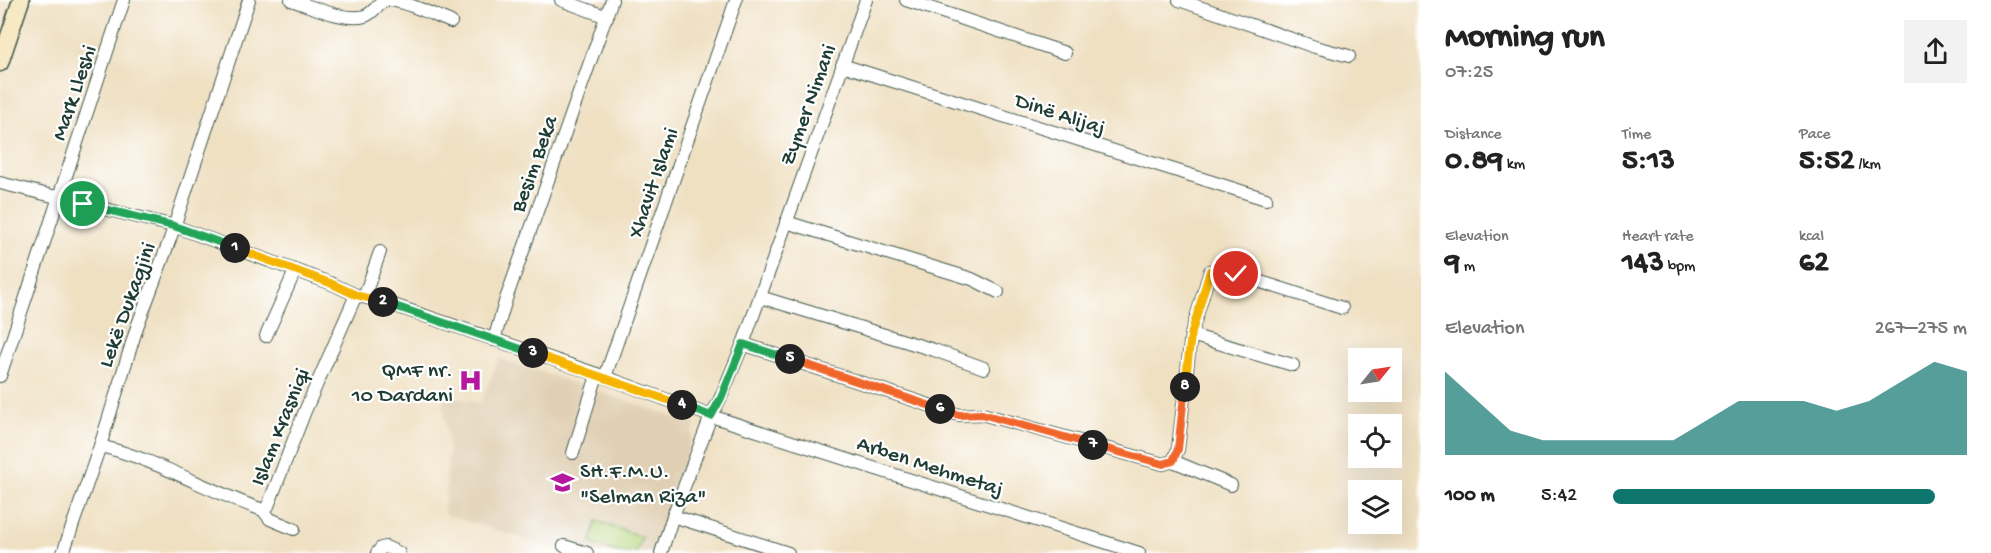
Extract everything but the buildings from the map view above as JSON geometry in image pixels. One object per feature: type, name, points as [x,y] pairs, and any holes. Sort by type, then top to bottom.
[{"type":"main road","points":[[0,43],[14,0]]},
{"type":"main road","points":[[0,63],[21,0]]},
{"type":"street","name":"Mark Lleshi","points":[[0,376],[124,0]]},
{"type":"street","name":"Lekë Dukagjini","points":[[63,553],[100,446],[137,327],[174,226],[249,0]]},
{"type":"street","points":[[291,0],[337,15],[353,16],[365,16],[384,1],[398,1],[451,22]]},
{"type":"street","points":[[561,0],[607,17]]},
{"type":"street","name":"Besim Beka","points":[[494,340],[506,299],[612,0]]},
{"type":"street","name":"Xhavit Islami","points":[[573,453],[736,0]]},
{"type":"street","name":"Zymer Nimani","points":[[661,553],[711,416],[721,398],[743,344],[866,0]]},
{"type":"street","points":[[906,0],[1065,53]]},
{"type":"street","points":[[1179,0],[1315,47],[1349,56]]},
{"type":"street","name":"Dinë Alijaj","points":[[842,65],[1266,200]]},
{"type":"street","name":"Arben Mehmetaj","points":[[0,183],[174,226],[360,296],[393,305],[601,376],[711,416],[1139,553]]},
{"type":"street","points":[[786,222],[972,279],[998,292]]},
{"type":"street","name":"Islam Krasniqi","points":[[100,446],[159,465],[263,510],[268,506],[305,411],[380,252]]},
{"type":"street","points":[[266,336],[295,271]]},
{"type":"street","points":[[1168,462],[1178,449],[1191,335],[1210,271],[1236,274],[1341,308]]},
{"type":"street","points":[[760,297],[934,350],[984,368]]},
{"type":"street","points":[[1191,335],[1293,365]]},
{"type":"street","points":[[743,344],[959,415],[982,414],[1168,462],[1231,485]]},
{"type":"street","points":[[263,510],[270,519],[294,529]]},
{"type":"street","points":[[673,516],[788,553]]},
{"type":"street","points":[[564,546],[587,553]]},
{"type":"street","points":[[377,553],[381,548],[386,547],[399,553]]},
{"type":"shaded area","name":"SH.F.M.U. \"Selman Riza\"","points":[[499,358],[695,424],[656,553],[569,553],[444,514],[449,451],[442,393],[480,404]]},
{"type":"green space","points":[[597,521],[642,537],[636,553],[620,553],[590,543]]},
{"type":"place","name":"QMF nr. 10 Dardani","points":[[471,381]]},
{"type":"place","name":"SH.F.M.U. \"Selman Riza\"","points":[[562,482]]},
{"type":"route","points":[[83,204],[174,226],[330,283],[356,295],[393,305],[605,377],[711,416],[721,398],[743,344],[959,415],[982,414],[1163,464],[1173,461],[1178,449],[1191,335],[1210,271],[1236,274]]}]
